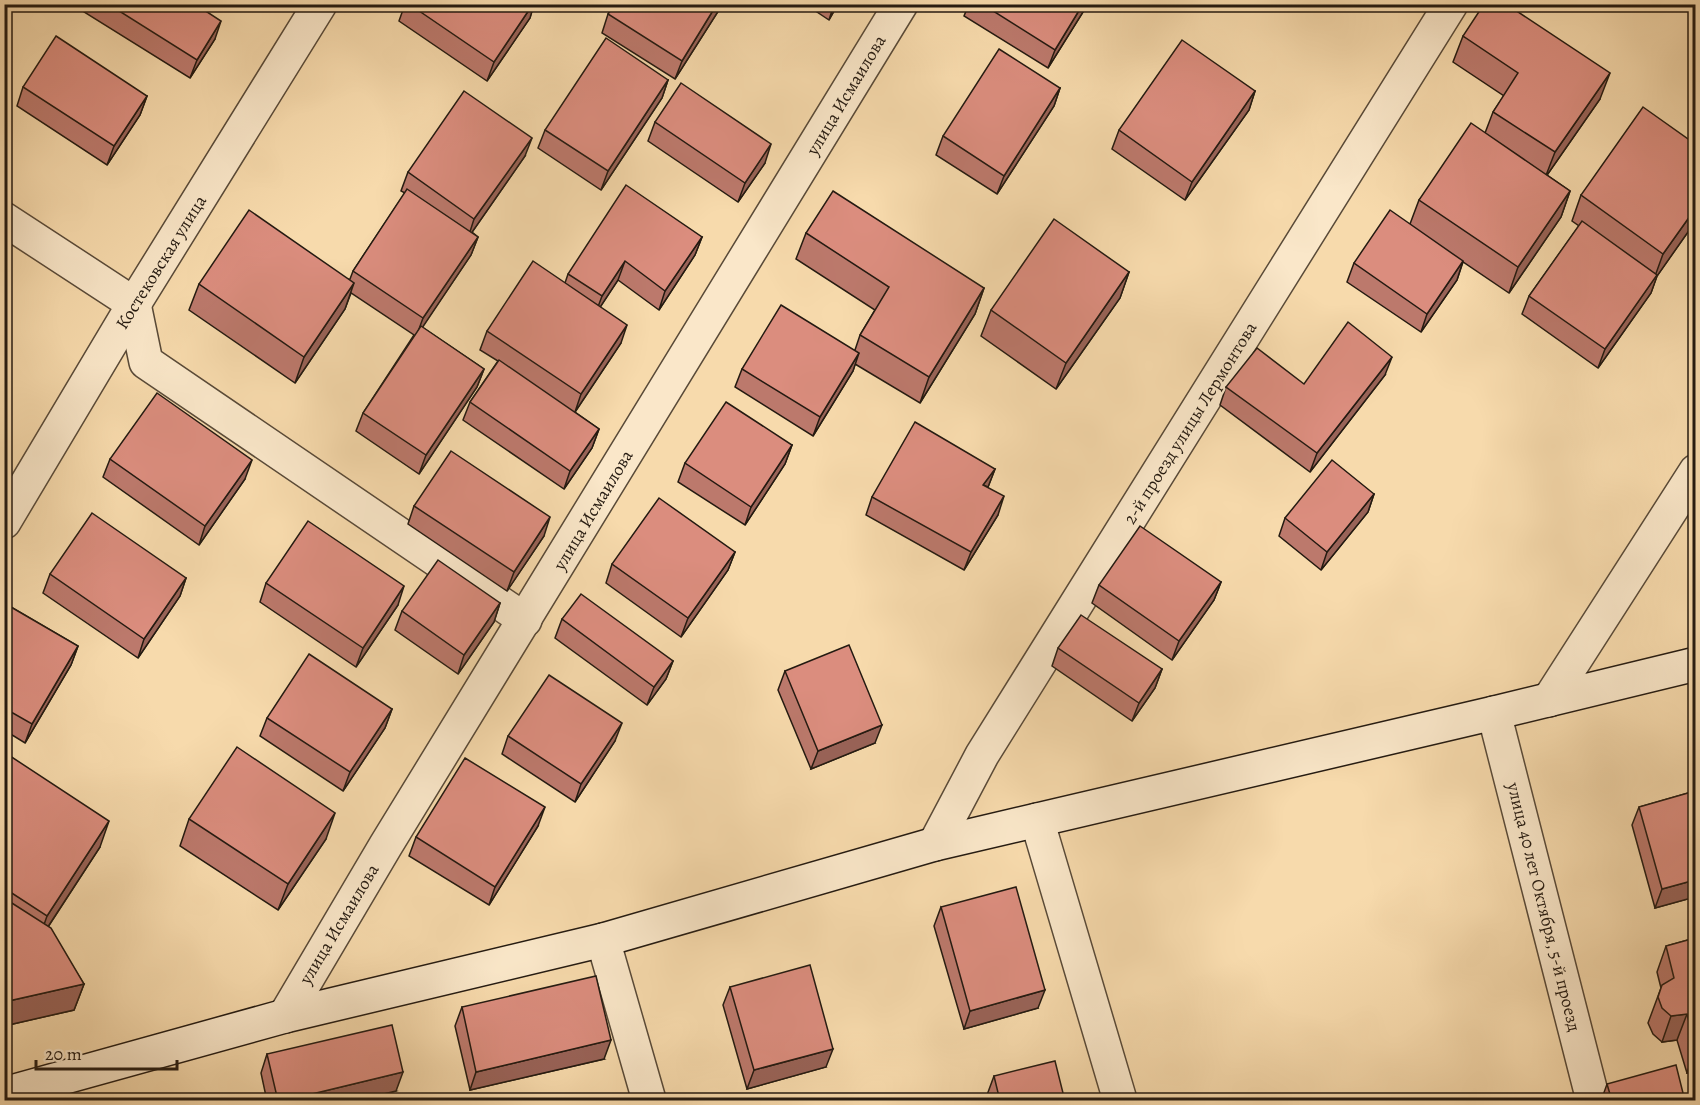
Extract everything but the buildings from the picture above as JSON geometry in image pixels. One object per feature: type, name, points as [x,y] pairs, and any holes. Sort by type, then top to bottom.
[{"type":"street","name":"Костековская улица","points":[[4,522],[134,304],[320,4]]},
{"type":"street","name":"улица Исмаилова","points":[[285,1016],[392,835],[901,4]]},
{"type":"street","name":"2-й проезд улицы Лермонтова","points":[[934,844],[982,755],[1451,4]]},
{"type":"street","points":[[4,219],[134,304],[146,362],[525,620]]},
{"type":"street","points":[[1549,700],[1695,471]]},
{"type":"street","points":[[4,1094],[285,1016],[603,940],[934,844],[1695,664]]},
{"type":"street","name":"улица 40 лет Октября, 5-й проезд","points":[[1494,713],[1593,1101]]},
{"type":"street","points":[[1037,820],[1120,1101]]},
{"type":"street","points":[[603,940],[649,1101]]}]
